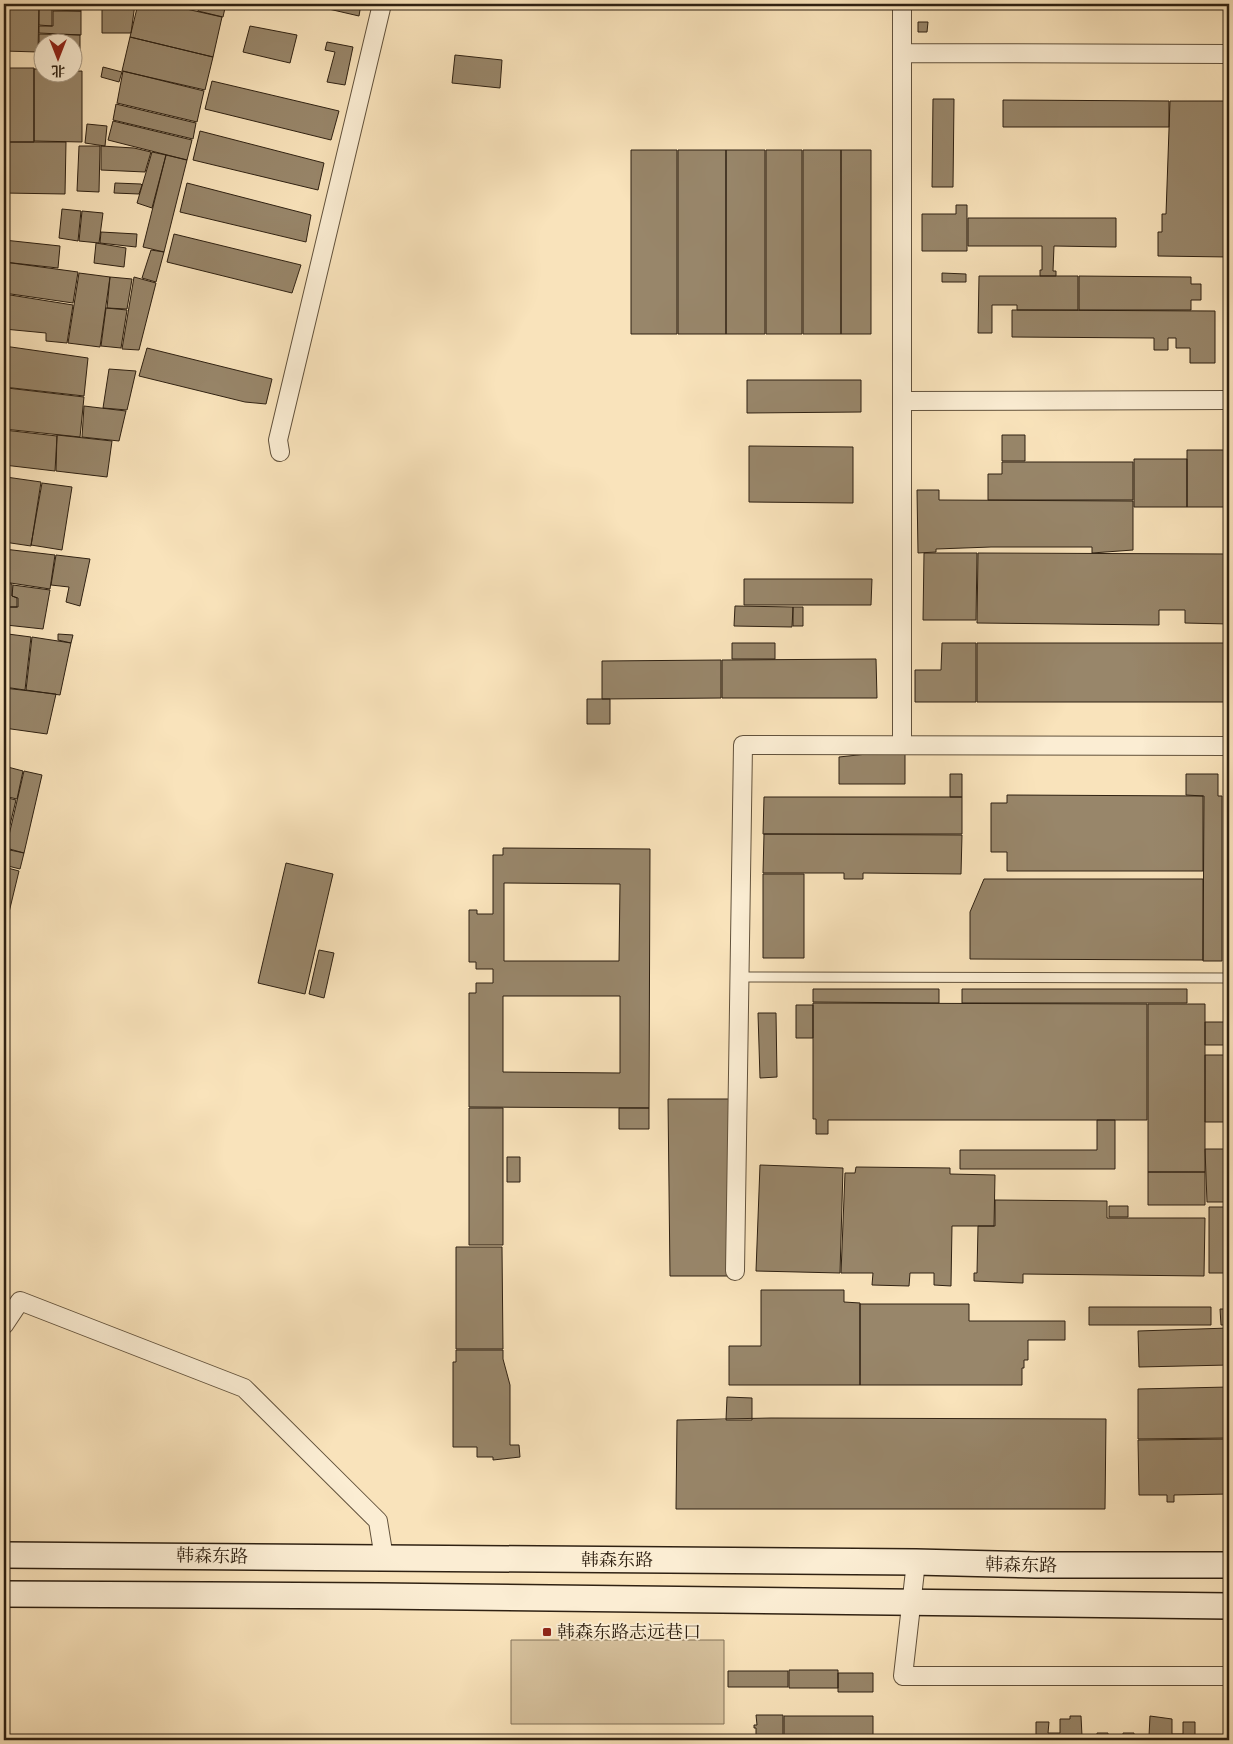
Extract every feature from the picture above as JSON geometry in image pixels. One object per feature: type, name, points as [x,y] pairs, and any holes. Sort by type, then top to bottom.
[{"type":"main road","name":"韩森东路","points":[[4,1555],[916,1562],[1036,1565],[1229,1565]]},
{"type":"main road","points":[[4,1594],[378,1596],[1229,1606]]},
{"type":"street","points":[[280,452],[278,440],[382,4]]},
{"type":"street","points":[[902,4],[902,745]]},
{"type":"street","points":[[902,53],[1229,54]]},
{"type":"street","points":[[902,401],[1229,400]]},
{"type":"street","points":[[735,1271],[743,745],[1229,746]]},
{"type":"street","points":[[4,1325],[20,1301],[244,1388],[378,1521],[384,1558]]},
{"type":"street","points":[[916,1562],[903,1676],[1229,1676]]},
{"type":"lane","points":[[740,977],[1229,978]]},
{"type":"shaded area","points":[[511,1640],[724,1640],[724,1724],[511,1724]]},
{"type":"building","points":[[4,4],[39,4],[38,32],[32,32],[32,52],[4,51]]},
{"type":"building","points":[[39,4],[81,4],[81,11],[52,10],[52,26],[39,25]]},
{"type":"building","points":[[102,4],[135,4],[131,33],[102,33]]},
{"type":"building","points":[[138,4],[164,4],[222,17],[213,57],[130,37]]},
{"type":"building","points":[[200,4],[225,8],[223,17],[198,11]]},
{"type":"building","points":[[307,4],[361,4],[359,16]]},
{"type":"building","points":[[53,11],[81,11],[81,32],[39,32],[39,26],[53,26]]},
{"type":"building","points":[[918,22],[928,22],[927,32],[918,32]]},
{"type":"building","points":[[250,26],[297,35],[290,63],[243,52]]},
{"type":"building","points":[[130,37],[213,57],[205,90],[122,71]]},
{"type":"building","points":[[327,42],[353,47],[345,85],[327,82],[335,52],[325,50]]},
{"type":"building","points":[[455,55],[502,60],[500,88],[452,83]]},
{"type":"building","points":[[103,67],[122,72],[119,82],[101,77]]},
{"type":"building","points":[[4,68],[32,68],[32,82],[34,82],[34,142],[4,142]]},
{"type":"building","points":[[123,71],[204,91],[197,122],[117,103]]},
{"type":"building","points":[[212,81],[339,111],[331,140],[205,109]]},
{"type":"building","points":[[34,82],[82,82],[82,142],[34,141]]},
{"type":"building","points":[[933,99],[954,99],[953,187],[932,187]]},
{"type":"building","points":[[1003,100],[1169,101],[1169,127],[1003,127]]},
{"type":"building","points":[[1170,101],[1229,101],[1229,257],[1158,256],[1158,232],[1162,232],[1162,214],[1166,214]]},
{"type":"building","points":[[116,104],[196,123],[193,139],[113,120]]},
{"type":"building","points":[[113,121],[192,140],[187,160],[108,140]]},
{"type":"building","points":[[87,124],[107,126],[105,146],[85,143]]},
{"type":"building","points":[[200,131],[324,163],[318,190],[193,160]]},
{"type":"building","points":[[4,142],[66,142],[65,194],[4,193]]},
{"type":"building","points":[[79,146],[100,146],[99,192],[77,191]]},
{"type":"building","points":[[101,146],[134,148],[151,152],[145,172],[101,170]]},
{"type":"building","points":[[631,150],[677,150],[677,334],[631,334]]},
{"type":"building","points":[[678,150],[726,150],[726,334],[678,334]]},
{"type":"building","points":[[726,150],[765,150],[765,334],[726,334]]},
{"type":"building","points":[[766,150],[802,150],[802,334],[766,334]]},
{"type":"building","points":[[803,150],[841,150],[841,334],[803,334]]},
{"type":"building","points":[[841,150],[871,150],[871,334],[841,334]]},
{"type":"building","points":[[152,152],[166,155],[152,208],[137,203]]},
{"type":"building","points":[[166,155],[187,160],[164,252],[143,247]]},
{"type":"building","points":[[115,183],[142,185],[139,194],[114,193]]},
{"type":"building","points":[[187,183],[311,215],[306,242],[180,212]]},
{"type":"building","points":[[956,205],[967,205],[967,251],[922,251],[922,214],[956,214]]},
{"type":"building","points":[[62,209],[81,211],[78,241],[59,238]]},
{"type":"building","points":[[82,211],[103,213],[99,243],[79,241]]},
{"type":"building","points":[[968,218],[1116,218],[1116,247],[1054,246],[1053,271],[1056,271],[1056,276],[1040,276],[1040,270],[1042,270],[1042,246],[968,246]]},
{"type":"building","points":[[101,232],[137,234],[136,247],[100,243]]},
{"type":"building","points":[[174,234],[301,265],[292,293],[167,262]]},
{"type":"building","points":[[4,240],[60,246],[58,268],[4,262]]},
{"type":"building","points":[[96,243],[126,248],[124,267],[94,263]]},
{"type":"building","points":[[151,250],[164,252],[156,282],[142,278]]},
{"type":"building","points":[[4,262],[78,272],[73,303],[4,293]]},
{"type":"building","points":[[79,273],[110,277],[100,347],[68,343]]},
{"type":"building","points":[[942,273],[966,274],[966,282],[942,282]]},
{"type":"building","points":[[979,276],[1078,276],[1078,310],[1017,310],[1017,305],[992,305],[992,333],[978,333]]},
{"type":"building","points":[[1079,276],[1191,277],[1191,284],[1201,284],[1201,300],[1191,300],[1191,310],[1079,310]]},
{"type":"building","points":[[110,277],[132,279],[127,309],[107,308]]},
{"type":"building","points":[[134,277],[156,283],[139,350],[122,349]]},
{"type":"building","points":[[4,294],[73,305],[67,343],[46,341],[46,333],[4,329]]},
{"type":"building","points":[[106,308],[127,310],[121,348],[101,346]]},
{"type":"building","points":[[1012,310],[1215,311],[1215,363],[1190,363],[1190,348],[1176,348],[1176,338],[1168,338],[1168,350],[1154,350],[1154,338],[1012,337]]},
{"type":"building","points":[[4,346],[88,358],[84,396],[4,387]]},
{"type":"building","points":[[147,348],[272,379],[266,404],[245,402],[139,376]]},
{"type":"building","points":[[109,369],[136,371],[127,410],[103,408]]},
{"type":"building","points":[[747,380],[861,380],[861,412],[747,413]]},
{"type":"building","points":[[7,388],[84,397],[80,437],[4,429]]},
{"type":"building","points":[[84,406],[126,411],[119,441],[82,437]]},
{"type":"building","points":[[4,430],[57,436],[55,471],[4,465]]},
{"type":"building","points":[[57,435],[112,441],[107,477],[56,471]]},
{"type":"building","points":[[1002,435],[1025,435],[1025,461],[1002,461]]},
{"type":"building","points":[[749,446],[853,447],[853,503],[749,502]]},
{"type":"building","points":[[1187,450],[1229,450],[1229,507],[1187,507]]},
{"type":"building","points":[[1134,459],[1187,459],[1187,507],[1134,507]]},
{"type":"building","points":[[1002,462],[1133,462],[1133,500],[988,500],[988,474],[1002,474]]},
{"type":"building","points":[[6,477],[41,482],[31,546],[4,542]]},
{"type":"building","points":[[42,483],[72,487],[62,550],[31,545]]},
{"type":"building","points":[[917,490],[939,490],[939,500],[1133,501],[1133,550],[1092,553],[1092,547],[991,547],[936,549],[936,552],[918,553]]},
{"type":"building","points":[[4,549],[55,555],[50,589],[4,582]]},
{"type":"building","points":[[924,553],[977,553],[976,620],[923,620]]},
{"type":"building","points":[[978,553],[1229,554],[1229,624],[1185,623],[1185,610],[1159,610],[1159,625],[977,623]]},
{"type":"building","points":[[56,555],[90,559],[80,606],[66,602],[69,587],[51,585]]},
{"type":"building","points":[[744,579],[872,579],[871,605],[744,605]]},
{"type":"building","points":[[4,583],[12,584],[12,596],[17,598],[17,607],[6,607],[6,624],[4,624]]},
{"type":"building","points":[[13,585],[50,590],[43,629],[6,625],[6,607],[18,607],[18,598],[12,596]]},
{"type":"building","points":[[735,606],[793,607],[792,627],[734,626]]},
{"type":"building","points":[[793,607],[803,607],[803,626],[793,626]]},
{"type":"building","points":[[8,634],[31,637],[25,690],[4,687]]},
{"type":"building","points":[[58,634],[73,635],[71,643],[58,640]]},
{"type":"building","points":[[32,637],[71,643],[60,695],[26,690]]},
{"type":"building","points":[[732,643],[775,643],[775,659],[732,659]]},
{"type":"building","points":[[942,643],[976,643],[976,702],[915,702],[915,670],[941,670]]},
{"type":"building","points":[[977,643],[1229,643],[1229,702],[977,702]]},
{"type":"building","points":[[876,659],[877,698],[722,698],[722,660]]},
{"type":"building","points":[[721,660],[721,698],[602,699],[602,661]]},
{"type":"building","points":[[4,688],[56,694],[47,734],[4,728]]},
{"type":"building","points":[[587,699],[610,699],[610,724],[587,724]]},
{"type":"building","points":[[905,752],[905,784],[839,784],[839,757]]},
{"type":"building","points":[[4,766],[23,771],[17,799],[4,796]]},
{"type":"building","points":[[24,771],[42,775],[24,853],[6,848]]},
{"type":"building","points":[[950,774],[962,774],[962,797],[950,797]]},
{"type":"building","points":[[1186,774],[1218,774],[1218,796],[1222,796],[1222,961],[1203,961],[1204,796],[1186,795]]},
{"type":"building","points":[[1007,795],[1203,796],[1203,871],[1007,871],[1007,852],[991,852],[991,803],[1007,803]]},
{"type":"building","points":[[4,797],[16,800],[9,829],[4,828]]},
{"type":"building","points":[[764,797],[962,797],[962,834],[763,834]]},
{"type":"building","points":[[764,834],[962,835],[961,874],[863,873],[863,879],[844,879],[844,873],[763,873]]},
{"type":"building","points":[[4,844],[6,845],[5,849],[24,853],[20,869],[4,865]]},
{"type":"building","points":[[503,848],[650,849],[649,1108],[469,1107],[469,993],[476,993],[476,983],[493,983],[493,969],[476,969],[476,962],[469,962],[469,910],[477,910],[477,914],[493,914],[493,855],[503,855]],"holes":[[[504,883],[620,884],[619,961],[504,961]],[[503,996],[620,996],[620,1073],[503,1072]]]},
{"type":"building","points":[[286,863],[333,874],[305,994],[258,983]]},
{"type":"building","points":[[4,867],[19,871],[4,933]]},
{"type":"building","points":[[763,874],[804,874],[804,958],[763,958]]},
{"type":"building","points":[[984,879],[1203,879],[1203,960],[970,959],[970,912]]},
{"type":"building","points":[[319,950],[334,953],[324,998],[309,994]]},
{"type":"building","points":[[813,989],[939,989],[939,1003],[813,1002]]},
{"type":"building","points":[[962,989],[1187,989],[1187,1003],[962,1003]]},
{"type":"building","points":[[813,1003],[1147,1004],[1147,1120],[828,1120],[828,1134],[816,1134],[816,1119],[813,1119]]},
{"type":"building","points":[[1148,1004],[1205,1004],[1205,1172],[1148,1172]]},
{"type":"building","points":[[796,1005],[813,1005],[813,1038],[796,1038]]},
{"type":"building","points":[[758,1013],[776,1013],[777,1077],[760,1078]]},
{"type":"building","points":[[1205,1022],[1224,1022],[1224,1045],[1205,1045]]},
{"type":"building","points":[[1205,1055],[1229,1055],[1229,1122],[1205,1122]]},
{"type":"building","points":[[668,1099],[735,1099],[736,1276],[670,1276]]},
{"type":"building","points":[[469,1108],[503,1108],[503,1245],[469,1245]]},
{"type":"building","points":[[619,1108],[649,1108],[649,1129],[619,1129]]},
{"type":"building","points":[[1097,1120],[1115,1120],[1115,1169],[960,1169],[960,1150],[1097,1150]]},
{"type":"building","points":[[1205,1149],[1229,1149],[1229,1202],[1207,1202]]},
{"type":"building","points":[[507,1157],[520,1157],[520,1182],[507,1182]]},
{"type":"building","points":[[760,1165],[843,1168],[840,1273],[756,1271]]},
{"type":"building","points":[[856,1167],[950,1168],[950,1174],[995,1175],[994,1226],[952,1226],[951,1286],[934,1285],[934,1273],[910,1273],[909,1286],[872,1285],[873,1273],[841,1273],[845,1173],[855,1173]]},
{"type":"building","points":[[1148,1172],[1205,1172],[1205,1205],[1148,1205]]},
{"type":"building","points":[[995,1200],[1107,1201],[1107,1218],[1205,1218],[1204,1276],[1023,1274],[1023,1283],[974,1281],[974,1273],[977,1273],[978,1226],[995,1226]]},
{"type":"building","points":[[1109,1206],[1128,1206],[1128,1217],[1109,1217]]},
{"type":"building","points":[[1209,1207],[1229,1207],[1229,1273],[1209,1273]]},
{"type":"building","points":[[456,1247],[502,1247],[503,1349],[456,1349]]},
{"type":"building","points":[[761,1290],[844,1290],[844,1302],[860,1303],[860,1385],[729,1385],[729,1346],[761,1346]]},
{"type":"building","points":[[860,1304],[969,1304],[969,1321],[1065,1321],[1065,1340],[1028,1340],[1028,1360],[1024,1360],[1024,1368],[1022,1368],[1022,1385],[860,1385]]},
{"type":"building","points":[[1089,1307],[1211,1307],[1211,1325],[1089,1325]]},
{"type":"building","points":[[1220,1309],[1229,1309],[1229,1325],[1221,1325]]},
{"type":"building","points":[[1229,1328],[1229,1365],[1139,1367],[1138,1331]]},
{"type":"building","points":[[456,1350],[503,1350],[503,1359],[510,1385],[510,1445],[519,1445],[520,1457],[493,1460],[493,1457],[477,1457],[477,1447],[453,1447],[453,1362],[456,1362]]},
{"type":"building","points":[[1229,1387],[1229,1438],[1138,1439],[1138,1389]]},
{"type":"building","points":[[727,1397],[752,1398],[752,1420],[726,1420]]},
{"type":"building","points":[[771,1418],[1106,1419],[1105,1509],[676,1509],[677,1420]]},
{"type":"building","points":[[1229,1439],[1229,1494],[1174,1495],[1174,1502],[1167,1502],[1167,1495],[1139,1495],[1138,1440]]},
{"type":"building","points":[[789,1670],[838,1670],[838,1688],[789,1688]]},
{"type":"building","points":[[728,1671],[788,1671],[788,1687],[728,1687]]},
{"type":"building","points":[[838,1673],[873,1673],[873,1692],[838,1692]]},
{"type":"building","points":[[756,1715],[783,1715],[783,1740],[756,1740],[756,1728],[754,1728],[754,1725],[757,1725]]},
{"type":"building","points":[[784,1716],[873,1716],[873,1740],[784,1740]]},
{"type":"building","points":[[1070,1716],[1081,1716],[1082,1736],[1097,1736],[1097,1733],[1108,1733],[1108,1740],[1036,1740],[1036,1722],[1049,1722],[1048,1733],[1060,1733],[1060,1719],[1070,1719]]},
{"type":"building","points":[[1150,1716],[1172,1719],[1172,1734],[1183,1734],[1183,1722],[1195,1722],[1195,1740],[1123,1740],[1123,1733],[1134,1733],[1134,1736],[1149,1736]]},
{"type":"place","name":"韩森东路志远巷口","points":[[547,1632]]}]
